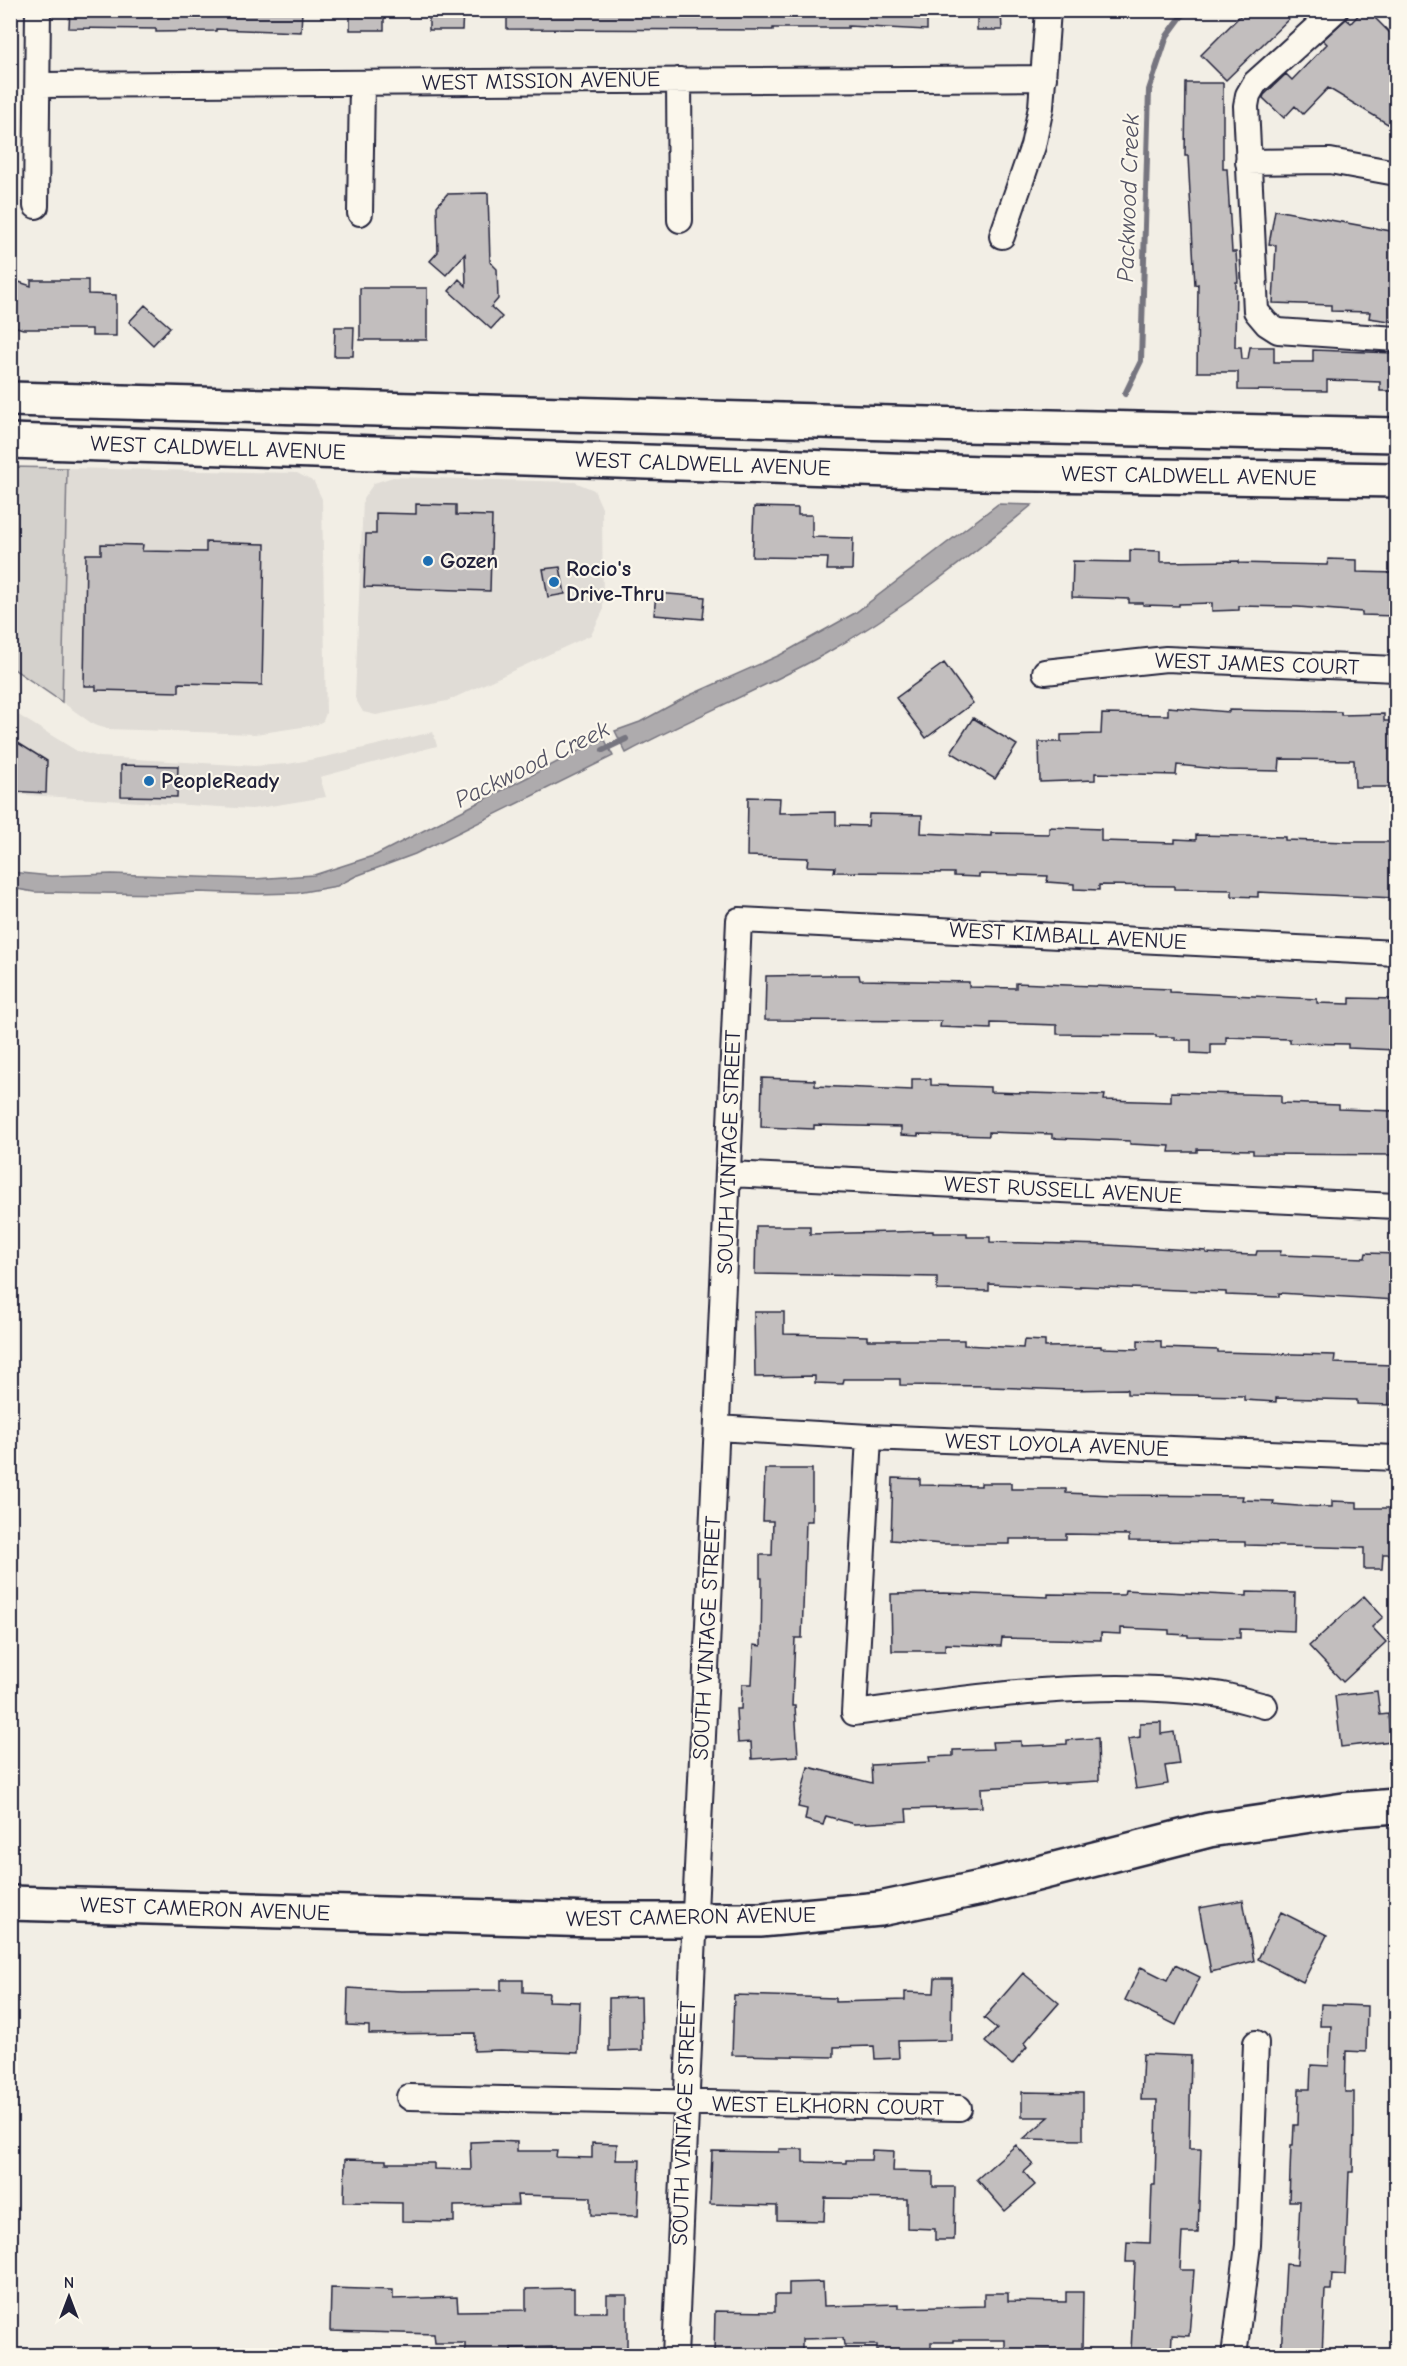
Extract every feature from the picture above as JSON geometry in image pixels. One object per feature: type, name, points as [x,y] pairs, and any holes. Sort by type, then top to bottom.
[{"type":"main road","name":"WEST CALDWELL AVENUE","points":[[10,399],[598,413],[1129,430],[1396,435]]},
{"type":"main road","points":[[335,452],[341,443],[351,437],[374,430],[556,434],[598,413]]},
{"type":"main road","name":"WEST CALDWELL AVENUE","points":[[10,441],[982,473],[1396,480]]},
{"type":"main road","name":"WEST CAMERON AVENUE","points":[[10,1903],[595,1920],[760,1920],[880,1909],[981,1888],[1209,1830],[1344,1810],[1396,1806]]},
{"type":"street","points":[[36,206],[38,10]]},
{"type":"street","points":[[1002,236],[1032,147],[1041,107],[1048,10]]},
{"type":"street","points":[[1336,10],[1255,83],[1248,95],[1246,106],[1248,162],[1256,311],[1259,317],[1278,331],[1396,339]]},
{"type":"street","name":"WEST MISSION AVENUE","points":[[39,85],[1044,78]]},
{"type":"street","points":[[679,80],[680,220]]},
{"type":"street","points":[[360,213],[362,83]]},
{"type":"street","points":[[1248,162],[1330,161],[1396,173]]},
{"type":"street","name":"WEST JAMES COURT","points":[[1045,672],[1166,659],[1396,669]]},
{"type":"street","name":"WEST KIMBALL AVENUE","points":[[739,920],[1396,953]]},
{"type":"street","name":"SOUTH VINTAGE STREET","points":[[675,2355],[739,920]]},
{"type":"street","name":"WEST RUSSELL AVENUE","points":[[729,1174],[1396,1206]]},
{"type":"street","name":"WEST LOYOLA AVENUE","points":[[717,1428],[869,1437],[1396,1458]]},
{"type":"street","points":[[869,1437],[854,1713],[996,1695],[1090,1689],[1158,1689],[1218,1694],[1264,1706]]},
{"type":"street","points":[[1234,2355],[1248,2245],[1256,2043]]},
{"type":"street","name":"WEST ELKHORN COURT","points":[[409,2097],[959,2108]]},
{"type":"shaded area","points":[[10,467],[67,468],[62,702],[11,667]]},
{"type":"shaded area","points":[[67,468],[297,473],[314,482],[322,499],[326,713],[323,721],[316,725],[255,734],[108,729],[94,725],[62,702]]},
{"type":"shaded area","points":[[393,477],[575,482],[594,490],[602,508],[603,611],[591,635],[447,701],[376,715],[363,712],[355,698],[363,499],[374,483]]},
{"type":"shaded area","name":"Packwood Creek","points":[[998,504],[1032,505],[932,584],[853,638],[751,692],[626,753],[615,731],[640,722],[688,696],[780,655],[855,613]]},
{"type":"shaded area","points":[[10,710],[77,751],[100,757],[254,766],[288,764],[433,732],[437,746],[320,777],[326,797],[252,809],[11,794]]},
{"type":"shaded area","name":"Packwood Creek","points":[[604,738],[613,756],[415,854],[356,876],[337,886],[297,893],[258,894],[34,892],[11,888],[11,872],[51,876],[112,874],[254,879],[314,875],[376,855]]},
{"type":"building","points":[[70,10],[302,10],[301,32],[216,29],[216,31],[156,32],[156,29],[69,28]]},
{"type":"building","points":[[350,10],[384,10],[384,30],[350,30]]},
{"type":"building","points":[[429,10],[463,10],[462,30],[429,30]]},
{"type":"building","points":[[507,10],[927,10],[927,30],[848,26],[848,28],[773,28],[773,30],[507,29]]},
{"type":"building","points":[[977,10],[1001,10],[1002,30],[977,30]]},
{"type":"building","points":[[1246,10],[1298,10],[1226,80],[1201,55]]},
{"type":"building","points":[[1363,10],[1367,10],[1396,39],[1396,129],[1328,88],[1303,114],[1295,106],[1284,118],[1263,98],[1264,95],[1286,74],[1292,80],[1327,44],[1323,40],[1346,19],[1351,23]]},
{"type":"building","points":[[1186,83],[1223,83],[1223,169],[1227,169],[1232,252],[1236,252],[1238,282],[1236,282],[1235,347],[1241,347],[1242,359],[1248,359],[1250,347],[1274,347],[1274,362],[1313,362],[1313,350],[1394,353],[1396,391],[1380,391],[1380,382],[1327,380],[1327,391],[1238,390],[1238,372],[1197,372],[1198,284],[1195,285],[1188,156],[1185,156]]},
{"type":"building","points":[[488,193],[490,262],[497,269],[498,299],[491,307],[502,317],[491,329],[449,291],[459,279],[466,286],[465,254],[446,275],[430,261],[438,252],[437,206],[447,194]]},
{"type":"building","points":[[1275,210],[1396,232],[1396,322],[1369,318],[1370,312],[1331,311],[1331,305],[1273,303],[1276,245],[1269,244]]},
{"type":"building","points":[[10,279],[31,286],[31,280],[88,280],[88,294],[116,295],[116,336],[92,336],[92,329],[23,329],[10,325]]},
{"type":"building","points":[[360,288],[427,288],[427,340],[360,340]]},
{"type":"building","points":[[145,305],[170,327],[153,345],[129,322]]},
{"type":"building","points":[[335,327],[354,327],[353,356],[334,356]]},
{"type":"building","name":"Gozen","points":[[416,504],[456,505],[456,515],[492,516],[490,591],[364,587],[366,534],[376,534],[376,513],[416,514]]},
{"type":"building","points":[[754,507],[798,508],[798,515],[812,515],[812,537],[853,538],[852,570],[827,570],[828,558],[752,557]]},
{"type":"building","points":[[206,542],[265,544],[262,685],[179,683],[179,692],[96,690],[96,686],[84,686],[86,554],[101,554],[101,544],[143,545],[142,551],[206,552]]},
{"type":"building","points":[[1130,550],[1160,551],[1160,562],[1239,561],[1239,563],[1327,565],[1328,559],[1357,560],[1357,572],[1396,573],[1396,616],[1362,615],[1362,612],[1298,607],[1239,606],[1239,610],[1212,611],[1212,603],[1179,604],[1179,606],[1143,605],[1143,603],[1129,603],[1129,599],[1072,597],[1073,561],[1130,562]]},
{"type":"building","name":"Rocio's Drive-Thru","points":[[560,567],[565,594],[548,597],[543,569]]},
{"type":"building","points":[[656,593],[705,597],[703,619],[654,615]]},
{"type":"building","points":[[944,663],[973,703],[926,738],[896,698]]},
{"type":"building","points":[[1168,707],[1229,712],[1229,710],[1341,712],[1341,715],[1384,714],[1384,721],[1396,721],[1396,777],[1391,777],[1391,787],[1355,787],[1354,760],[1280,759],[1279,771],[1227,770],[1177,765],[1176,775],[1095,773],[1095,780],[1040,782],[1039,742],[1061,742],[1061,735],[1101,734],[1102,714],[1168,715]]},
{"type":"building","points":[[973,718],[1017,745],[995,779],[951,752]]},
{"type":"building","points":[[10,738],[47,761],[46,793],[10,791]]},
{"type":"building","name":"PeopleReady","points":[[121,765],[178,766],[177,797],[121,796]]},
{"type":"building","points":[[748,797],[780,798],[779,813],[836,812],[836,825],[868,826],[869,814],[922,815],[921,833],[991,836],[991,833],[1049,834],[1049,827],[1101,829],[1101,841],[1175,843],[1175,839],[1196,840],[1196,835],[1285,837],[1285,840],[1396,842],[1396,898],[1258,892],[1258,897],[1232,896],[1232,890],[1174,889],[1174,886],[1099,885],[1099,890],[1074,889],[1074,884],[1047,882],[1048,876],[979,874],[979,877],[954,876],[954,873],[834,872],[835,867],[807,866],[808,858],[747,856]]},
{"type":"building","points":[[859,975],[860,980],[969,982],[969,987],[1016,988],[1016,983],[1170,989],[1170,992],[1317,999],[1317,1003],[1350,1004],[1350,998],[1396,999],[1396,1050],[1348,1048],[1348,1044],[1290,1043],[1290,1039],[1226,1037],[1226,1044],[1211,1044],[1211,1054],[1191,1053],[1191,1040],[1175,1040],[1175,1037],[1156,1037],[1156,1035],[1057,1034],[1057,1025],[991,1023],[991,1029],[940,1027],[941,1021],[765,1020],[766,976]]},
{"type":"building","points":[[762,1078],[815,1080],[815,1086],[912,1090],[912,1079],[931,1079],[931,1085],[990,1087],[990,1092],[1105,1095],[1104,1100],[1171,1102],[1171,1092],[1281,1095],[1281,1103],[1339,1105],[1339,1109],[1396,1111],[1396,1155],[1253,1154],[1253,1150],[1197,1149],[1197,1152],[1169,1152],[1170,1146],[1130,1144],[1130,1141],[1052,1138],[1052,1134],[989,1132],[989,1136],[918,1134],[918,1136],[901,1135],[901,1127],[814,1125],[814,1129],[761,1127]]},
{"type":"building","points":[[756,1226],[810,1226],[810,1234],[933,1231],[933,1233],[967,1233],[967,1237],[990,1237],[990,1242],[1107,1245],[1223,1254],[1256,1255],[1257,1251],[1281,1251],[1280,1255],[1365,1258],[1366,1253],[1396,1254],[1396,1300],[1279,1293],[1279,1297],[1226,1295],[1226,1292],[989,1284],[989,1291],[937,1290],[937,1277],[755,1274]]},
{"type":"building","points":[[754,1312],[784,1312],[784,1334],[867,1336],[867,1340],[964,1340],[964,1345],[1023,1348],[1024,1340],[1045,1341],[1045,1347],[1101,1346],[1101,1348],[1138,1349],[1138,1340],[1161,1341],[1161,1348],[1335,1355],[1334,1363],[1392,1365],[1391,1405],[1357,1404],[1357,1400],[1276,1398],[1276,1402],[1244,1400],[1244,1396],[1127,1394],[1127,1389],[1068,1390],[900,1385],[900,1379],[844,1379],[843,1384],[815,1383],[815,1376],[755,1377]]},
{"type":"building","points":[[765,1469],[812,1469],[812,1521],[806,1521],[802,1638],[795,1638],[792,1706],[795,1706],[798,1756],[752,1759],[751,1742],[738,1743],[736,1709],[741,1709],[742,1684],[752,1684],[754,1645],[761,1646],[760,1555],[772,1555],[773,1521],[763,1521]]},
{"type":"building","points":[[893,1478],[920,1479],[920,1485],[981,1486],[981,1483],[1011,1483],[1011,1489],[1066,1489],[1066,1493],[1243,1496],[1242,1500],[1274,1501],[1273,1504],[1298,1506],[1332,1507],[1332,1501],[1357,1502],[1357,1508],[1396,1508],[1396,1554],[1383,1554],[1382,1569],[1364,1569],[1364,1548],[1245,1545],[1245,1542],[1129,1541],[1129,1535],[1066,1534],[1066,1539],[1010,1539],[1010,1544],[943,1544],[891,1540]]},
{"type":"building","points":[[1125,1590],[1247,1596],[1247,1592],[1295,1593],[1294,1631],[1240,1629],[1240,1638],[1188,1637],[1188,1635],[1169,1634],[1169,1630],[1121,1628],[1121,1634],[1101,1633],[1101,1640],[1002,1638],[1001,1646],[945,1644],[945,1651],[892,1651],[891,1594],[944,1593],[1048,1597],[1048,1594],[1124,1595]]},
{"type":"building","points":[[1364,1596],[1383,1617],[1372,1627],[1386,1642],[1343,1682],[1309,1646]]},
{"type":"building","points":[[1377,1691],[1380,1715],[1388,1714],[1391,1741],[1341,1747],[1335,1696]]},
{"type":"building","points":[[1161,1722],[1161,1734],[1174,1732],[1179,1764],[1165,1766],[1168,1784],[1136,1789],[1128,1739],[1140,1737],[1140,1723]]},
{"type":"building","points":[[1098,1738],[1099,1781],[981,1788],[982,1807],[906,1809],[907,1821],[854,1824],[826,1816],[823,1825],[805,1820],[807,1809],[798,1807],[808,1767],[872,1783],[871,1765],[930,1762],[929,1757],[953,1756],[953,1750],[993,1749],[992,1742],[1021,1741],[1021,1746],[1049,1745],[1067,1744],[1067,1740]]},
{"type":"building","points":[[1243,1900],[1254,1961],[1211,1972],[1199,1908]]},
{"type":"building","points":[[1281,1912],[1327,1935],[1303,1982],[1258,1959]]},
{"type":"building","points":[[1175,1965],[1200,1977],[1176,2025],[1125,2000],[1141,1967],[1167,1980]]},
{"type":"building","points":[[1023,1973],[1059,2003],[1024,2043],[1027,2047],[1012,2065],[985,2042],[997,2029],[984,2018]]},
{"type":"building","points":[[935,1978],[952,1978],[951,2040],[898,2041],[899,2058],[875,2059],[874,2046],[834,2047],[834,2057],[732,2055],[734,1995],[835,1998],[835,2002],[905,2000],[905,1992],[934,1993]]},
{"type":"building","points":[[501,1980],[523,1980],[523,1992],[549,1993],[548,2001],[580,2002],[578,2053],[474,2051],[475,2033],[369,2034],[369,2026],[347,2025],[348,1988],[401,1991],[501,1990]]},
{"type":"building","points":[[641,1997],[642,2050],[609,2051],[609,1998]]},
{"type":"building","points":[[1321,2004],[1367,2006],[1366,2052],[1346,2051],[1345,2092],[1354,2092],[1354,2127],[1353,2172],[1349,2172],[1345,2275],[1332,2274],[1331,2290],[1325,2290],[1322,2355],[1281,2355],[1286,2264],[1297,2265],[1300,2201],[1289,2201],[1291,2145],[1293,2145],[1294,2125],[1298,2125],[1299,2089],[1310,2089],[1311,2065],[1329,2066],[1331,2026],[1320,2026]]},
{"type":"building","points":[[1143,2054],[1191,2056],[1189,2149],[1201,2149],[1198,2233],[1182,2233],[1180,2270],[1194,2270],[1189,2336],[1172,2335],[1171,2354],[1131,2352],[1135,2262],[1126,2262],[1127,2242],[1150,2243],[1152,2185],[1155,2185],[1157,2100],[1141,2100]]},
{"type":"building","points":[[1022,2092],[1083,2093],[1083,2140],[1023,2139],[1049,2117],[1022,2117]]},
{"type":"building","points":[[470,2142],[517,2142],[517,2151],[557,2151],[556,2157],[592,2158],[592,2143],[617,2144],[616,2160],[640,2160],[638,2216],[591,2215],[591,2197],[517,2195],[518,2205],[454,2206],[454,2222],[402,2221],[402,2203],[344,2202],[345,2159],[386,2160],[386,2163],[434,2163],[434,2169],[471,2170]]},
{"type":"building","points":[[1016,2145],[1033,2164],[1024,2172],[1035,2185],[1005,2211],[977,2179]]},
{"type":"building","points":[[779,2149],[803,2149],[803,2162],[846,2163],[846,2160],[871,2160],[872,2150],[894,2151],[893,2171],[933,2172],[933,2187],[955,2187],[954,2240],[935,2240],[935,2229],[907,2228],[907,2199],[825,2198],[824,2221],[777,2220],[777,2206],[710,2204],[712,2151],[779,2152]]},
{"type":"building","points":[[823,2282],[824,2306],[899,2304],[899,2308],[984,2306],[984,2293],[1008,2293],[1008,2301],[1066,2302],[1066,2292],[1083,2292],[1082,2350],[1005,2351],[1005,2340],[953,2340],[953,2342],[931,2342],[931,2353],[877,2354],[877,2345],[844,2345],[843,2338],[802,2339],[802,2355],[714,2354],[715,2311],[775,2312],[775,2295],[789,2295],[789,2283]]},
{"type":"building","points":[[331,2288],[393,2290],[393,2299],[457,2297],[458,2311],[526,2310],[526,2289],[574,2288],[574,2312],[607,2312],[607,2295],[627,2295],[627,2355],[552,2355],[552,2347],[511,2348],[511,2355],[465,2355],[465,2343],[435,2343],[434,2334],[330,2331]]},
{"type":"waterway","name":"Packwood Creek","points":[[1125,394],[1141,361],[1149,90],[1167,36],[1189,10]]},
{"type":"waterway","name":"Packwood Creek","points":[[603,750],[626,739]]},
{"type":"place","name":"Gozen","points":[[428,561]]},
{"type":"place","name":"Rocio's Drive-Thru","points":[[554,582]]},
{"type":"place","name":"PeopleReady","points":[[149,781]]}]
